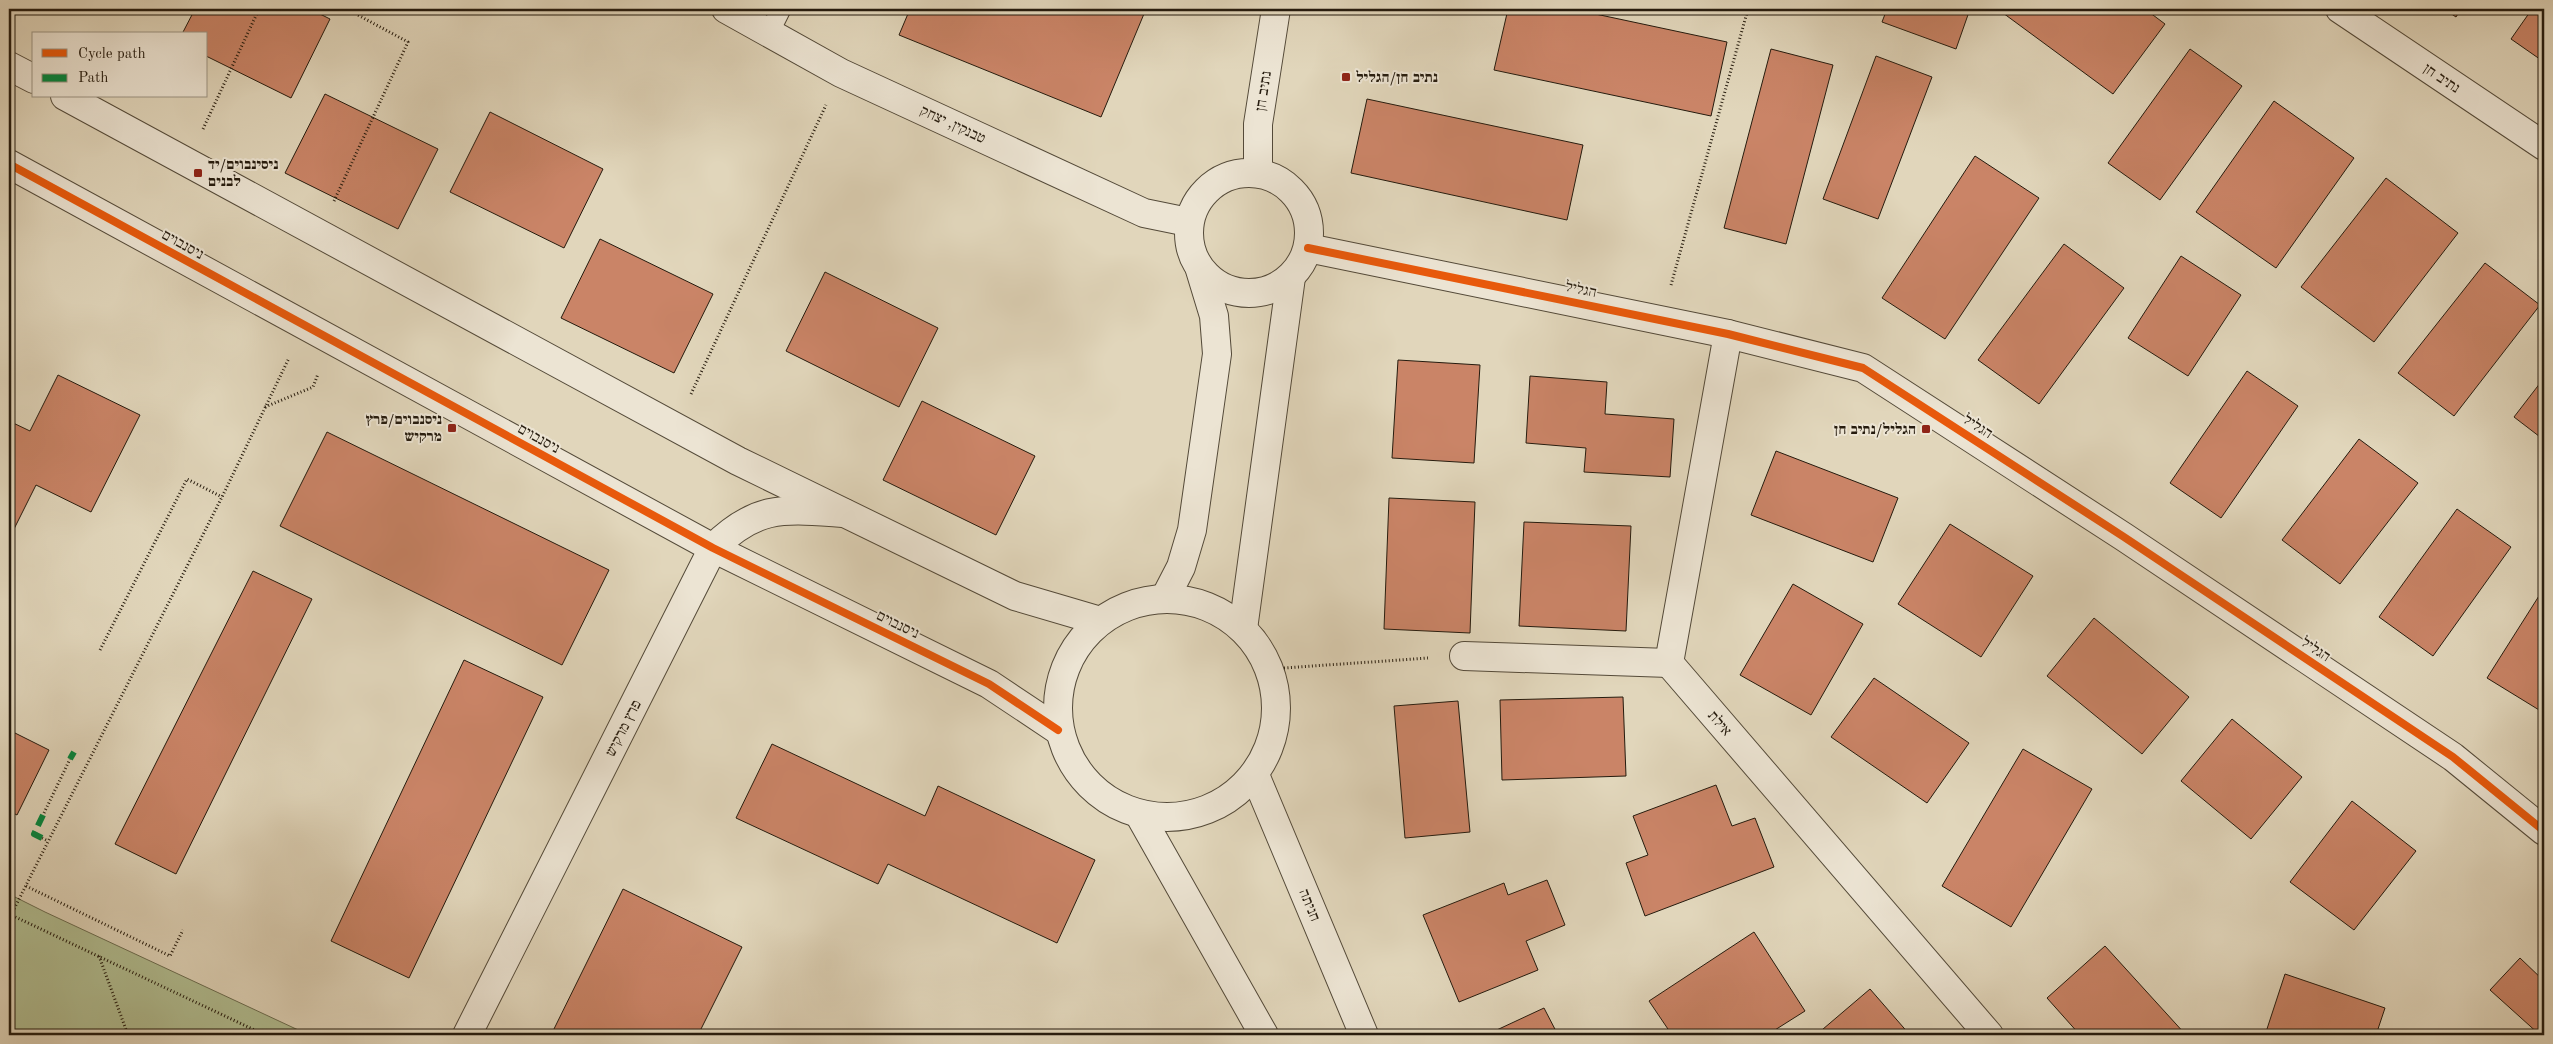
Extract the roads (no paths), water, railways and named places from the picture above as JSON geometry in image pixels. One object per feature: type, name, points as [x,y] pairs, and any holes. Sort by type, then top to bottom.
[{"type":"street","name":"טבנקין, יצחק","points":[[726,9],[775,20],[841,72],[1144,213],[1188,222]]},
{"type":"street","name":"נתיב חן","points":[[1258,174],[1258,124],[1276,9]]},
{"type":"street","name":"נתיב חן","points":[[2340,9],[2544,146]]},
{"type":"street","points":[[9,66],[32,78]]},
{"type":"street","points":[[69,98],[738,460],[1015,596],[1100,620]]},
{"type":"street","name":"ניסנבוים","points":[[9,164],[713,548],[989,684],[1058,730]]},
{"type":"street","points":[[1165,598],[1181,567],[1192,530],[1217,354],[1214,316],[1200,270],[1191,252],[1188,222],[1201,196],[1214,184],[1231,176],[1258,174],[1283,183],[1297,196],[1306,212],[1308,248],[1302,264],[1291,277],[1274,289],[1254,294],[1234,292],[1216,283],[1200,270]]},
{"type":"street","name":"הגליל","points":[[1308,248],[1728,334],[1863,368],[2116,532],[2453,756],[2544,831]]},
{"type":"street","points":[[1243,629],[1291,277]]},
{"type":"street","points":[[1464,656],[1669,663],[1728,334]]},
{"type":"street","name":"פרץ מרקיש","points":[[467,1035],[713,548],[729,532],[752,518],[782,511],[844,513]]},
{"type":"street","points":[[1165,598],[1194,601],[1220,612],[1243,629],[1259,647],[1270,669],[1277,706],[1271,744],[1255,775],[1230,798],[1202,812],[1170,818],[1139,814],[1111,803],[1087,784],[1069,759],[1058,730],[1057,700],[1063,669],[1078,642],[1100,620],[1130,604],[1165,598]]},
{"type":"street","name":"אילת","points":[[1669,663],[1989,1035]]},
{"type":"street","name":"חניתה","points":[[1255,775],[1364,1035]]},
{"type":"street","points":[[1139,814],[1264,1035]]},
{"type":"place","name":"נתיב חן/הגליל","points":[[1346,77]]},
{"type":"place","name":"ניסינבוים/יד לבנים","points":[[198,173]]},
{"type":"place","name":"ניסנבוים/פרץ מרקיש","points":[[452,428]]},
{"type":"place","name":"הגליל/נתיב חן","points":[[1926,429]]}]
